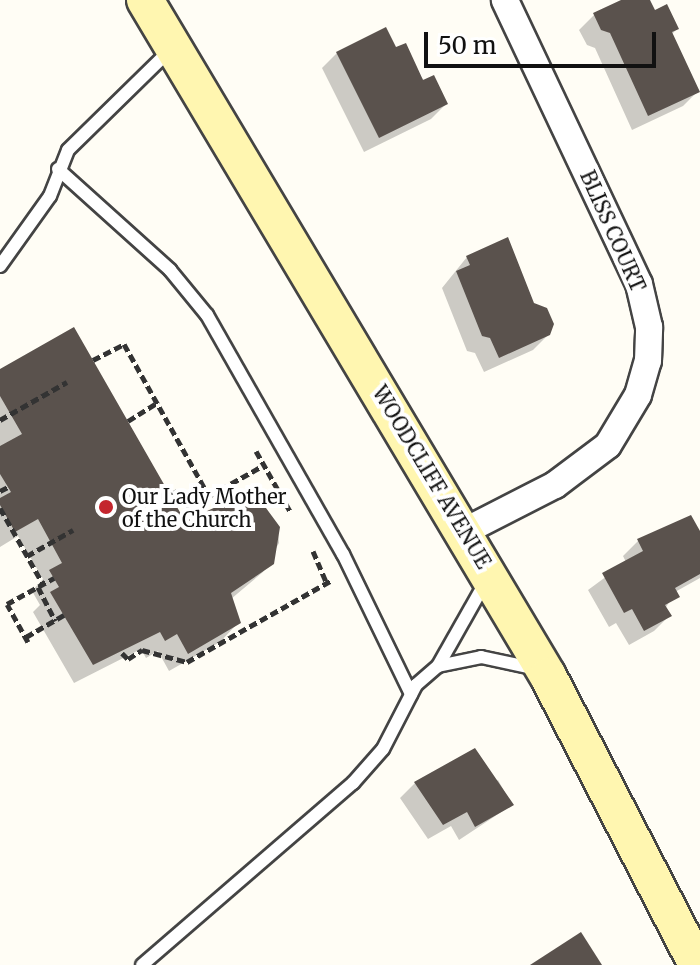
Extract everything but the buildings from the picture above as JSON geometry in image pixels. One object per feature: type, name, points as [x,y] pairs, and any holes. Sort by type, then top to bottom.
[{"type":"main road","name":"WOODCLIFF AVENUE","points":[[145,0],[465,531],[548,676],[697,965]]},
{"type":"street","name":"BLISS COURT","points":[[465,531],[555,485],[608,445],[638,395],[648,361],[649,327],[639,284],[505,0]]},
{"type":"lane","points":[[0,266],[50,196],[58,169],[78,138],[173,47]]},
{"type":"lane","points":[[58,169],[170,270],[207,315],[351,570],[411,694]]},
{"type":"lane","points":[[142,965],[353,783],[383,749],[411,694],[438,666],[485,587],[487,570]]},
{"type":"lane","points":[[438,666],[492,657],[548,676]]},
{"type":"path","points":[[93,360],[124,344],[209,496]]},
{"type":"path","points":[[0,420],[67,382]]},
{"type":"path","points":[[128,421],[158,402]]},
{"type":"path","points":[[252,442],[293,516]]},
{"type":"path","points":[[170,495],[179,490],[189,507],[264,465]]},
{"type":"path","points":[[0,491],[8,487]]},
{"type":"path","points":[[0,508],[27,556],[55,621]]},
{"type":"path","points":[[27,556],[73,530]]},
{"type":"path","points":[[308,542],[327,584]]},
{"type":"path","points":[[122,653],[128,659],[142,650],[187,662],[351,570]]},
{"type":"path","points":[[54,578],[7,604],[27,640],[64,615]]},
{"type":"place","name":"Our Lady Mother of the Church","points":[[106,507]]}]
